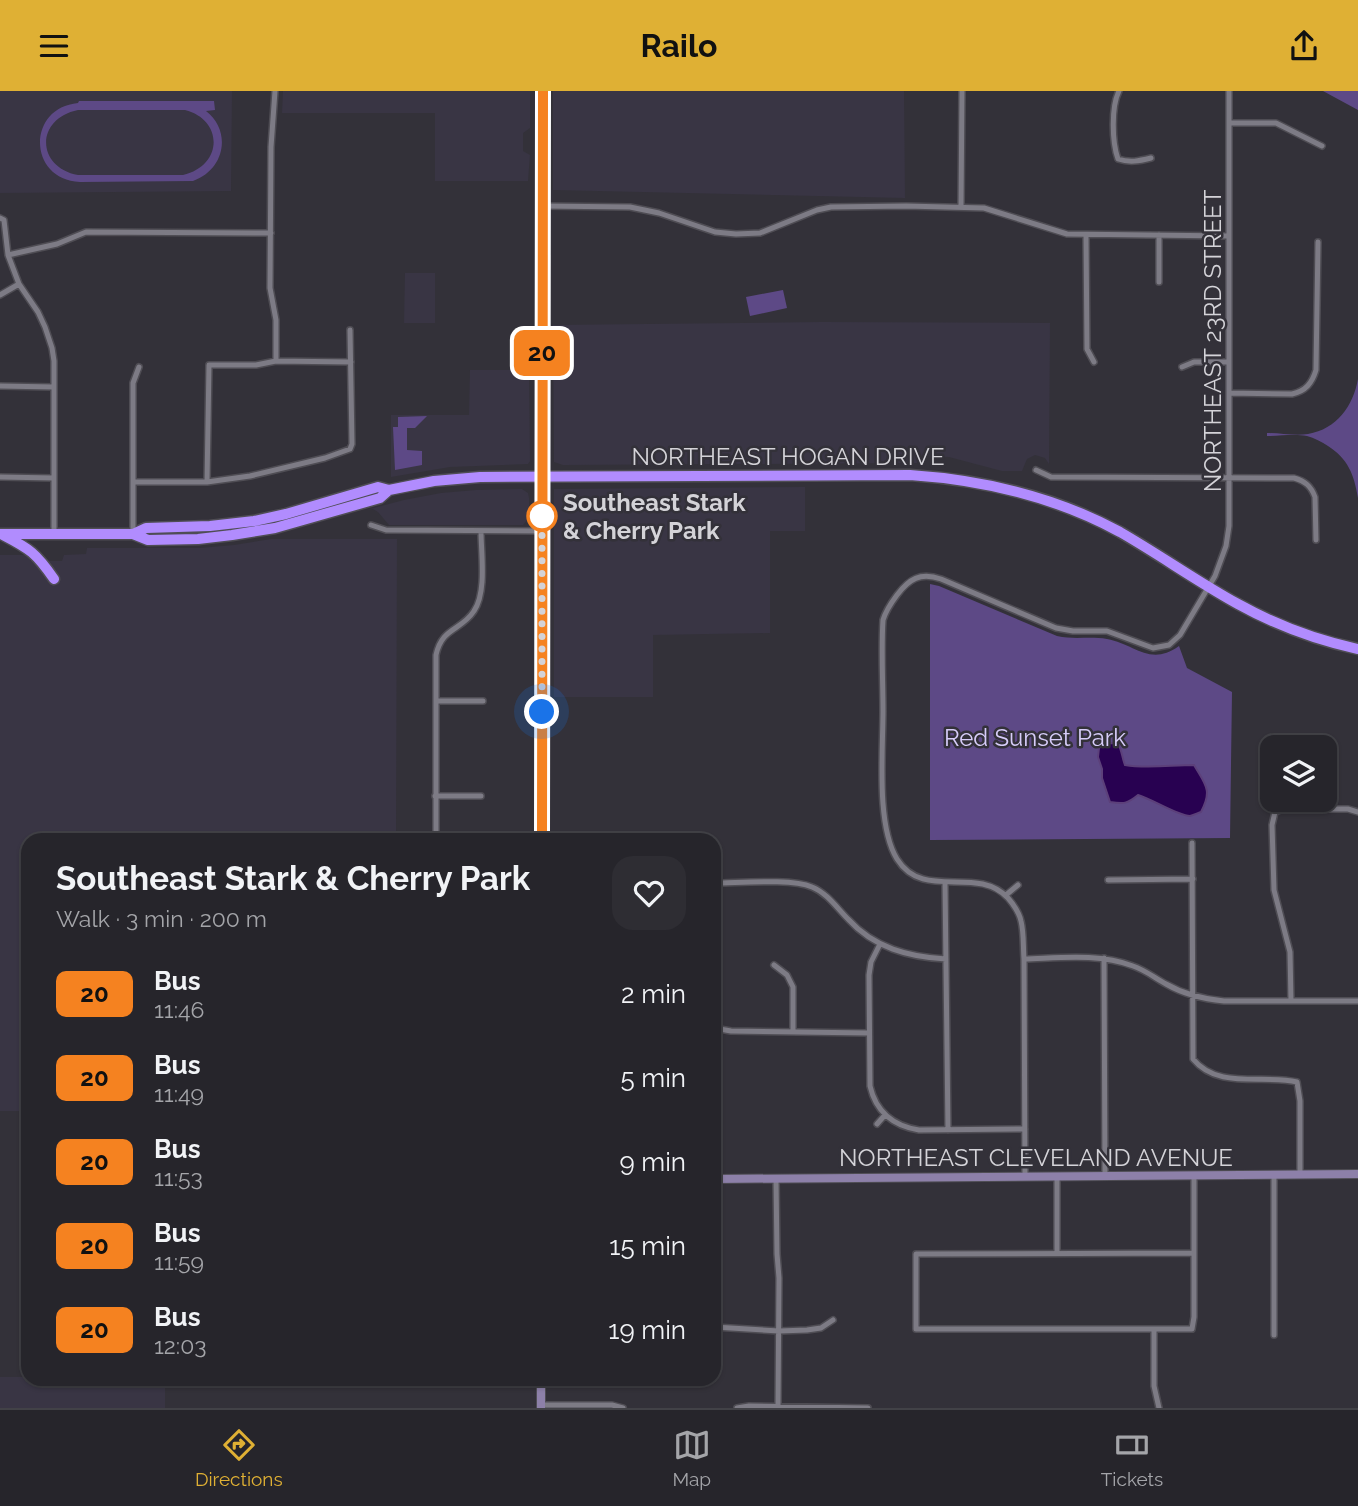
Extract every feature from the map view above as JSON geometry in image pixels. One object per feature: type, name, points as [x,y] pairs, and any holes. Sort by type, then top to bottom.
[{"type":"highway","name":"NORTHEAST HOGAN DRIVE","points":[[0,534],[133,534],[148,540],[179,540],[251,532],[380,498],[389,490],[458,478],[943,477],[983,482],[1042,498],[1090,517],[1120,532],[1251,611],[1314,637],[1358,649]]},
{"type":"highway","points":[[0,534],[26,547],[40,558],[54,579]]},
{"type":"main road","points":[[542,833],[543,91]]},
{"type":"main road","name":"NORTHEAST CLEVELAND AVENUE","points":[[721,1179],[1358,1174]]},
{"type":"main road","points":[[541,1386],[541,1407]]},
{"type":"street","points":[[275,91],[271,147],[270,288],[276,320],[276,361]]},
{"type":"street","points":[[961,207],[962,91]]},
{"type":"street","points":[[1119,91],[1114,102],[1114,142],[1118,159],[1135,162],[1151,158]]},
{"type":"street","name":"NORTHEAST 23RD STREET","points":[[945,883],[922,878],[907,870],[896,858],[883,807],[883,626],[888,608],[905,584],[919,577],[934,577],[1056,628],[1107,631],[1153,648],[1164,647],[1180,635],[1218,570],[1227,538],[1229,478],[1229,91]]},
{"type":"street","points":[[1229,123],[1276,123],[1322,146]]},
{"type":"street","points":[[542,206],[631,207],[659,213],[715,232],[736,235],[760,233],[831,207],[961,207],[984,208],[1055,232],[1086,235],[1229,236]]},
{"type":"street","points":[[0,218],[4,220],[8,255],[19,284],[38,312],[52,348],[54,534]]},
{"type":"street","points":[[8,255],[57,244],[86,232],[271,233]]},
{"type":"street","points":[[1086,235],[1087,349],[1094,362]]},
{"type":"street","points":[[1159,235],[1159,282]]},
{"type":"street","points":[[1228,393],[1292,394],[1308,387],[1314,379],[1318,242]]},
{"type":"street","points":[[0,295],[19,284]]},
{"type":"street","points":[[133,482],[207,482],[278,470],[325,459],[350,449],[350,330]]},
{"type":"street","points":[[207,482],[209,365],[256,365],[276,361],[351,362]]},
{"type":"street","points":[[1182,367],[1194,362],[1229,362]]},
{"type":"street","points":[[133,534],[133,383],[139,367]]},
{"type":"street","points":[[0,386],[54,387]]},
{"type":"street","points":[[1036,470],[1051,477],[1294,478],[1308,484],[1315,497],[1316,540]]},
{"type":"street","points":[[0,477],[54,478]]},
{"type":"street","points":[[371,525],[386,530],[542,531]]},
{"type":"street","points":[[436,833],[436,655],[442,639],[474,612],[481,596],[481,531]]},
{"type":"street","points":[[440,627],[448,632]]},
{"type":"street","points":[[436,701],[483,701]]},
{"type":"street","points":[[435,796],[481,796]]},
{"type":"street","points":[[1291,1001],[1290,951],[1274,890],[1272,825],[1275,812],[1283,809],[1358,811]]},
{"type":"street","points":[[1192,843],[1193,1059],[1199,1067],[1219,1077],[1297,1082],[1300,1101],[1300,1175]]},
{"type":"street","points":[[1108,880],[1193,879]]},
{"type":"street","points":[[721,883],[806,884],[821,892],[858,929],[880,944],[909,955],[946,958]]},
{"type":"street","points":[[948,1130],[945,883],[986,883],[1006,895],[1016,909],[1022,925],[1025,1177]]},
{"type":"street","points":[[1006,895],[1018,885]]},
{"type":"street","points":[[880,944],[871,962],[869,975],[870,1086],[875,1103],[895,1123],[910,1129],[1025,1129]]},
{"type":"street","points":[[1024,958],[1104,958],[1135,966],[1193,997],[1224,1001],[1358,1001]]},
{"type":"street","points":[[1104,958],[1105,1176]]},
{"type":"street","points":[[774,965],[787,975],[793,986],[793,1031]]},
{"type":"street","points":[[721,1029],[869,1033]]},
{"type":"street","points":[[877,1124],[885,1115]]},
{"type":"street","points":[[1193,1253],[916,1254],[916,1329],[1192,1329],[1194,1317],[1194,1175]]},
{"type":"street","points":[[1274,1175],[1274,1335]]},
{"type":"street","points":[[1058,1176],[1058,1254]]},
{"type":"street","points":[[776,1178],[779,1278],[778,1406]]},
{"type":"street","points":[[721,1327],[807,1330],[821,1328],[833,1320]]},
{"type":"street","points":[[1154,1329],[1154,1386],[1159,1408]]},
{"type":"street","points":[[541,1407],[612,1405],[623,1408]]},
{"type":"street","points":[[737,1408],[869,1408]]},
{"type":"shaded area","points":[[0,91],[232,91],[231,191],[0,193]]},
{"type":"shaded area","points":[[283,91],[530,91],[530,128],[523,133],[523,151],[530,155],[528,181],[435,181],[435,113],[282,113]]},
{"type":"shaded area","points":[[553,91],[904,91],[905,198],[553,190]]},
{"type":"shaded area","points":[[405,273],[435,273],[435,323],[404,323]]},
{"type":"shaded area","points":[[1050,323],[1049,464],[1045,458],[1035,455],[1027,459],[1022,471],[1002,471],[949,457],[918,456],[917,463],[563,465],[554,462],[553,325]]},
{"type":"shaded area","points":[[470,370],[529,370],[528,464],[450,467],[391,477],[391,415],[469,415]]},
{"type":"shaded area","points":[[805,487],[805,531],[770,531],[770,633],[653,635],[653,697],[554,697],[554,489]]},
{"type":"shaded area","points":[[522,489],[528,493],[529,498],[529,518],[523,525],[389,525],[378,512],[373,509],[366,510],[441,493]]},
{"type":"shaded area","points":[[271,539],[397,539],[396,833],[21,833],[21,1111],[0,1111],[0,555],[25,555],[30,561],[62,561],[64,555],[86,554],[87,548],[200,548]]},
{"type":"shaded area","points":[[1112,743],[1118,744],[1125,765],[1194,765],[1207,792],[1201,812],[1185,815],[1138,795],[1125,803],[1110,802],[1098,757],[1099,748]]},
{"type":"shaded area","points":[[0,1377],[21,1377],[21,1386],[165,1386],[165,1408],[0,1408]]},
{"type":"green space","points":[[1323,91],[1358,91],[1358,110]]},
{"type":"green space","points":[[214,101],[215,110],[206,111],[214,119],[222,139],[218,159],[204,176],[193,181],[80,182],[63,178],[50,170],[43,157],[40,144],[42,130],[49,117],[61,108],[78,103]],"holes":[[[78,110],[185,110],[198,115],[207,123],[214,143],[206,162],[183,175],[78,175],[54,163],[48,153],[48,132],[54,123],[64,115]]]},
{"type":"green space","points":[[783,290],[787,308],[750,316],[746,297]]},
{"type":"green space","points":[[1358,379],[1358,498],[1349,468],[1341,456],[1328,446],[1307,436],[1267,436],[1267,433],[1303,435],[1327,427],[1348,407]]},
{"type":"green space","points":[[427,416],[415,428],[407,428],[407,450],[422,451],[422,465],[395,470],[393,427],[398,427],[398,417]]},
{"type":"green space","name":"Red Sunset Park","points":[[930,584],[1057,636],[1107,639],[1151,654],[1169,652],[1179,646],[1187,668],[1232,692],[1230,838],[930,840]]},
{"type":"bus line","name":"20","points":[[542,833],[543,91]]},
{"type":"place","name":"Southeast Stark & Cherry Park","points":[[542,516]]},
{"type":"route","points":[[542,516],[542,510],[542,712]]}]
